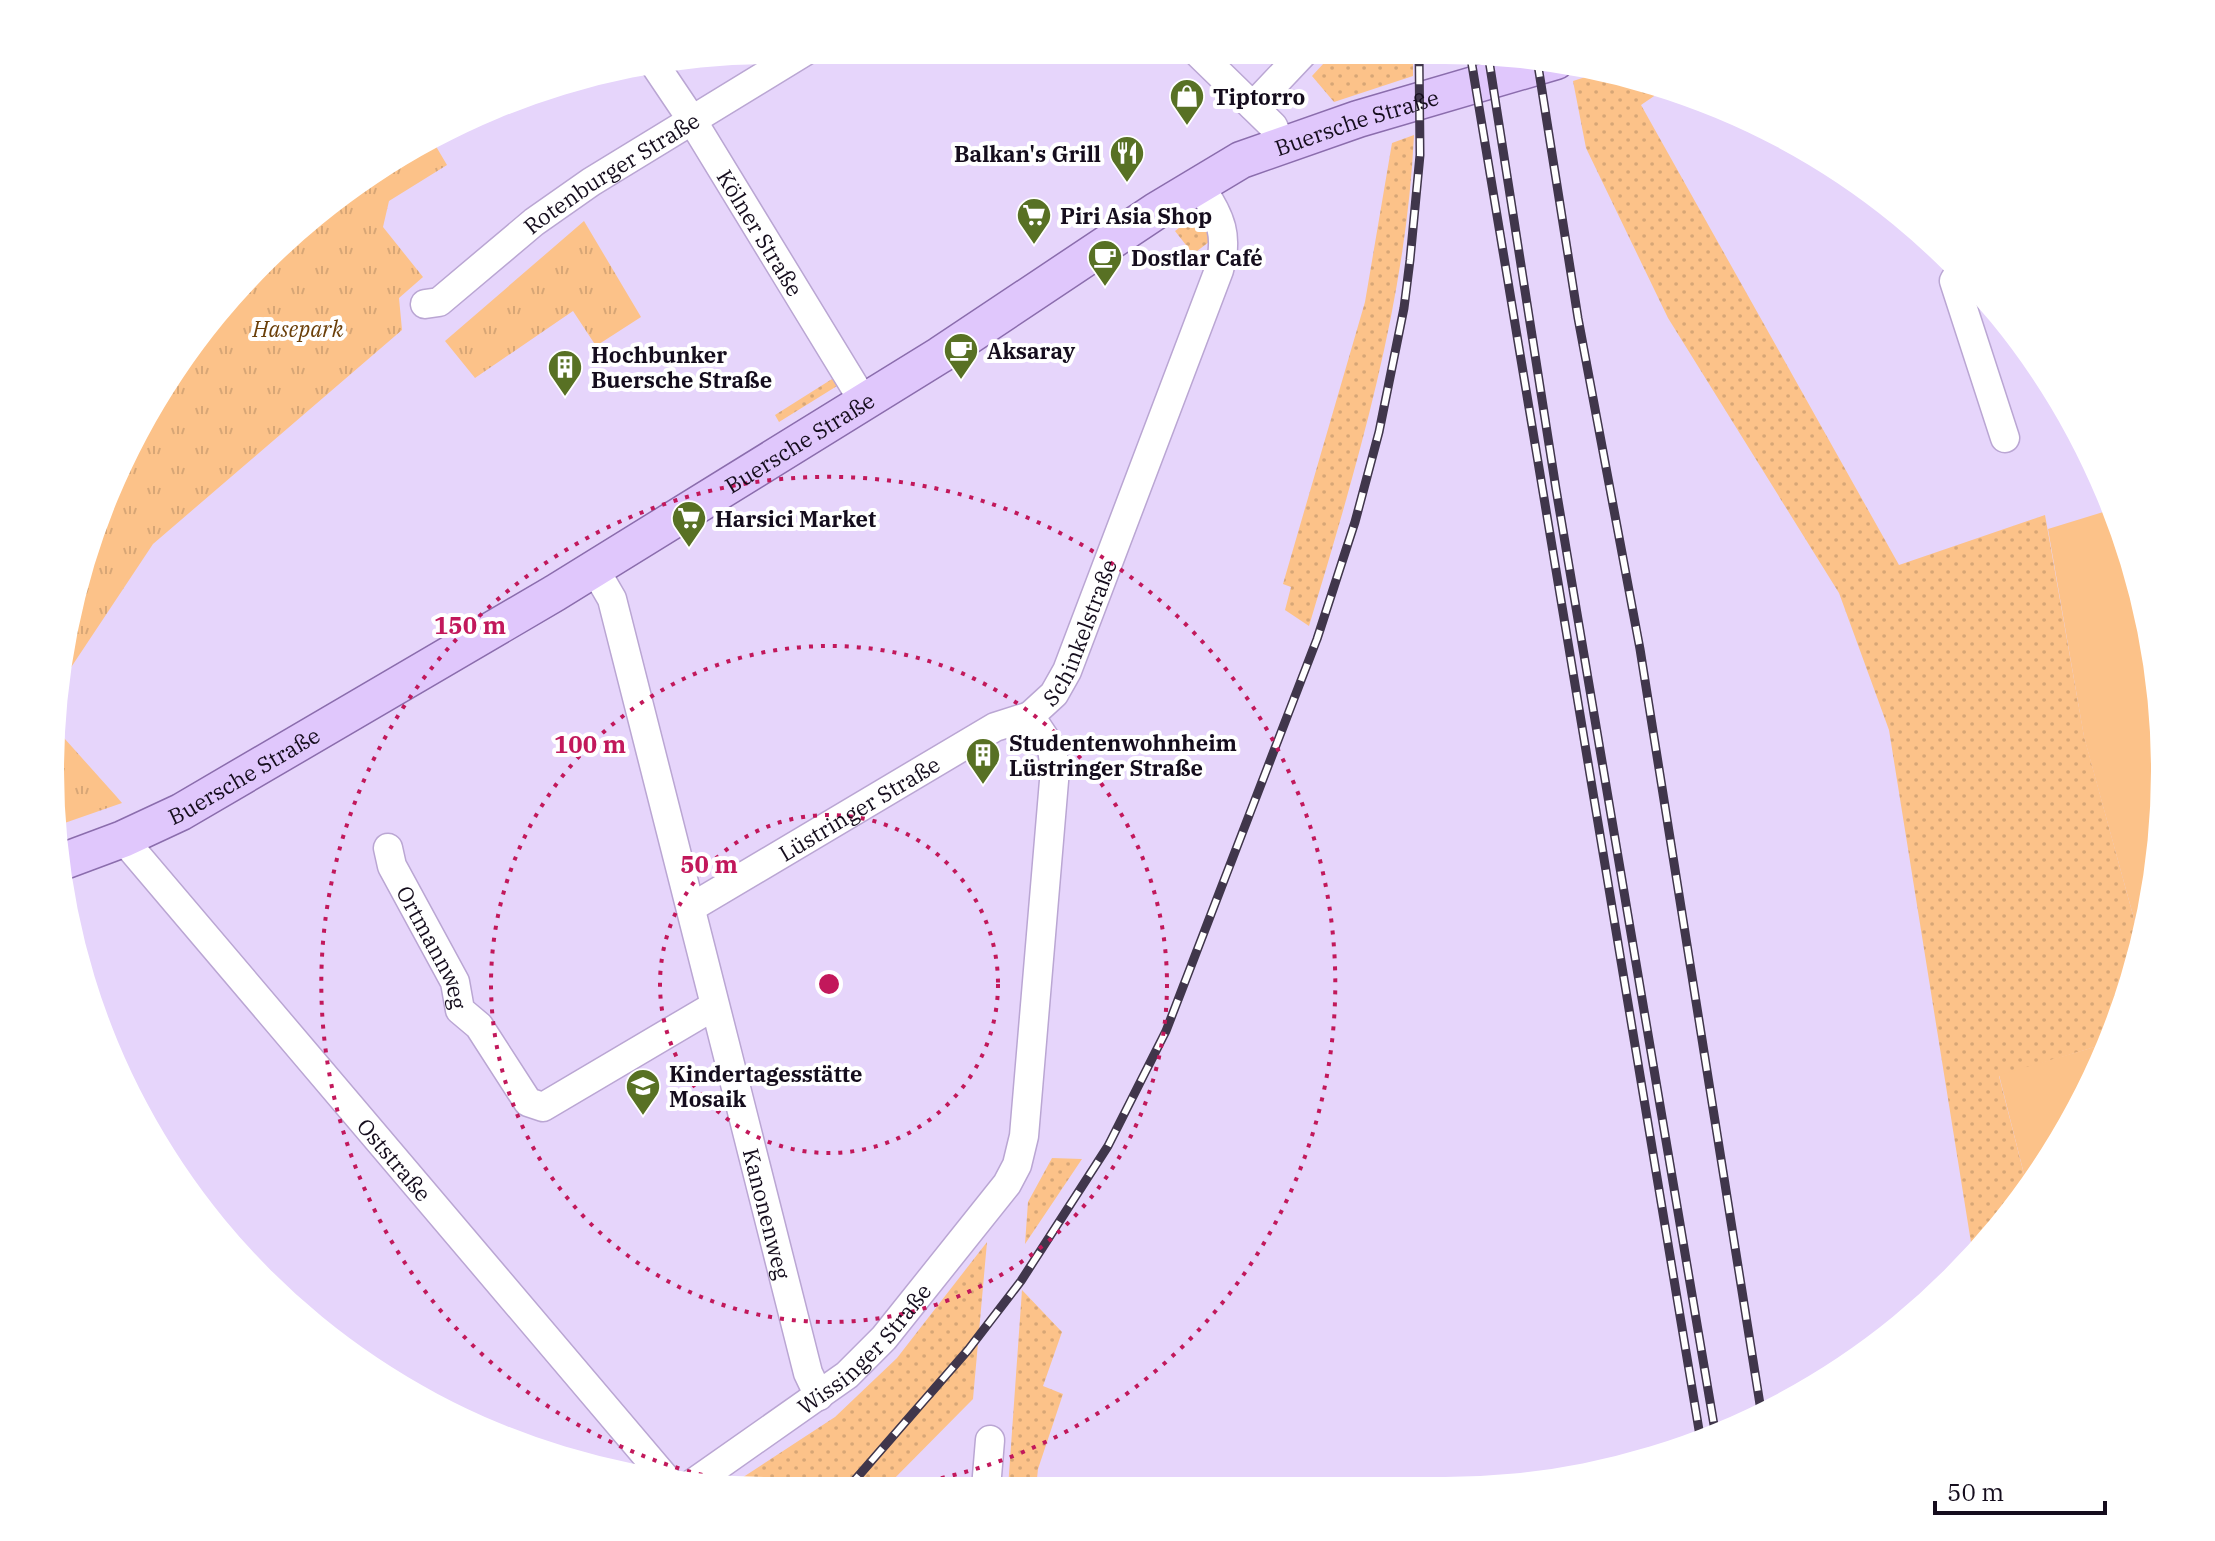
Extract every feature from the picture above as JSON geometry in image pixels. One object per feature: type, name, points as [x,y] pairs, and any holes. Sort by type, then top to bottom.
[{"type":"main road","name":"Buersche Straße","points":[[70,859],[123,839],[195,805],[594,568],[864,402],[1008,311],[1199,183],[1241,160],[1281,144],[1529,69]]},
{"type":"street","name":"Rotenburger Straße","points":[[425,304],[439,302],[534,222],[591,182],[784,64]]},
{"type":"street","points":[[1210,64],[1273,126],[1281,144]]},
{"type":"street","name":"Buersche Straße","points":[[1253,106],[1293,64]]},
{"type":"street","name":"Kölner Straße","points":[[660,73],[864,402]]},
{"type":"street","name":"Schinkelstraße","points":[[1007,1184],[1017,1165],[1024,1136],[1055,769],[1052,749],[1030,716],[1054,694],[1067,671],[1219,270],[1225,248],[1222,225],[1199,183]]},
{"type":"street","points":[[1954,282],[2005,438]]},
{"type":"street","name":"Kanonenweg","points":[[594,568],[612,599],[808,1373],[819,1396]]},
{"type":"street","name":"Lüstringer Straße","points":[[692,907],[995,727],[1030,716]]},
{"type":"street","name":"Oststraße","points":[[123,839],[656,1467]]},
{"type":"street","name":"Ortmannweg","points":[[388,848],[392,866],[455,982],[460,1010],[479,1026],[528,1102],[543,1107],[714,1006]]},
{"type":"street","name":"Wissinger Straße","points":[[707,1474],[847,1375],[884,1338],[1007,1184]]},
{"type":"street","points":[[987,1477],[990,1440]]},
{"type":"green space","points":[[1323,64],[1413,64],[1413,76],[1334,102],[1312,76]]},
{"type":"green space","points":[[1582,78],[1654,96],[1641,105],[1899,565],[2045,515],[2084,736],[2134,920],[2114,998],[2094,1047],[1999,1076],[2024,1174],[1971,1241],[1889,730],[1839,593],[1668,318],[1586,148],[1573,81]]},
{"type":"green space","points":[[1414,135],[1409,198],[1390,322],[1361,445],[1309,626],[1285,610],[1291,587],[1283,584],[1365,302],[1392,143]]},
{"type":"green space","name":"Hasepark","points":[[437,148],[447,165],[389,201],[383,227],[423,277],[399,298],[402,330],[153,544],[72,666],[101,543],[137,458],[183,378],[239,305],[305,239],[378,183]]},
{"type":"green space","points":[[1200,212],[1213,239],[1193,254],[1175,231]]},
{"type":"green space","points":[[584,221],[641,317],[596,346],[573,311],[475,378],[445,341]]},
{"type":"green space","points":[[832,379],[837,386],[779,422],[775,415]]},
{"type":"green space","points":[[2102,512],[2114,543],[2137,633],[2145,678],[2151,770],[2145,863],[2134,920],[2084,737],[2048,529]]},
{"type":"green space","points":[[65,739],[116,796],[122,803],[66,822]]},
{"type":"green space","points":[[2094,1047],[2056,1124],[2024,1174],[1999,1075]]},
{"type":"green space","points":[[1052,1158],[1082,1159],[1025,1244],[1028,1202]]},
{"type":"green space","points":[[987,1242],[973,1399],[896,1477],[745,1476],[835,1417],[897,1358]]},
{"type":"green space","points":[[1022,1290],[1062,1332],[1043,1386],[1063,1394],[1037,1477],[1009,1477]]},
{"type":"railway","points":[[857,1477],[968,1350],[1021,1281],[1108,1146],[1166,1031],[1317,639],[1355,522],[1379,432],[1404,308],[1410,260],[1420,155],[1419,64]]},
{"type":"railway","points":[[1472,65],[1699,1429]]},
{"type":"railway","points":[[1490,66],[1556,489],[1714,1424]]},
{"type":"railway","points":[[1539,70],[1578,318],[1640,649],[1760,1403]]},
{"type":"place","name":"Tiptorro","points":[[1187,127]]},
{"type":"place","name":"Balkan's Grill","points":[[1127,184]]},
{"type":"place","name":"Piri Asia Shop","points":[[1034,246]]},
{"type":"place","name":"Dostlar Café","points":[[1105,288]]},
{"type":"place","name":"Aksaray","points":[[961,381]]},
{"type":"place","name":"Hochbunker Buersche Straße","points":[[565,398]]},
{"type":"place","name":"Harsici Market","points":[[689,549]]},
{"type":"place","name":"Studentenwohnheim Lüstringer Straße","points":[[983,786]]},
{"type":"place","name":"Kindertagesstätte Mosaik","points":[[643,1117]]}]
